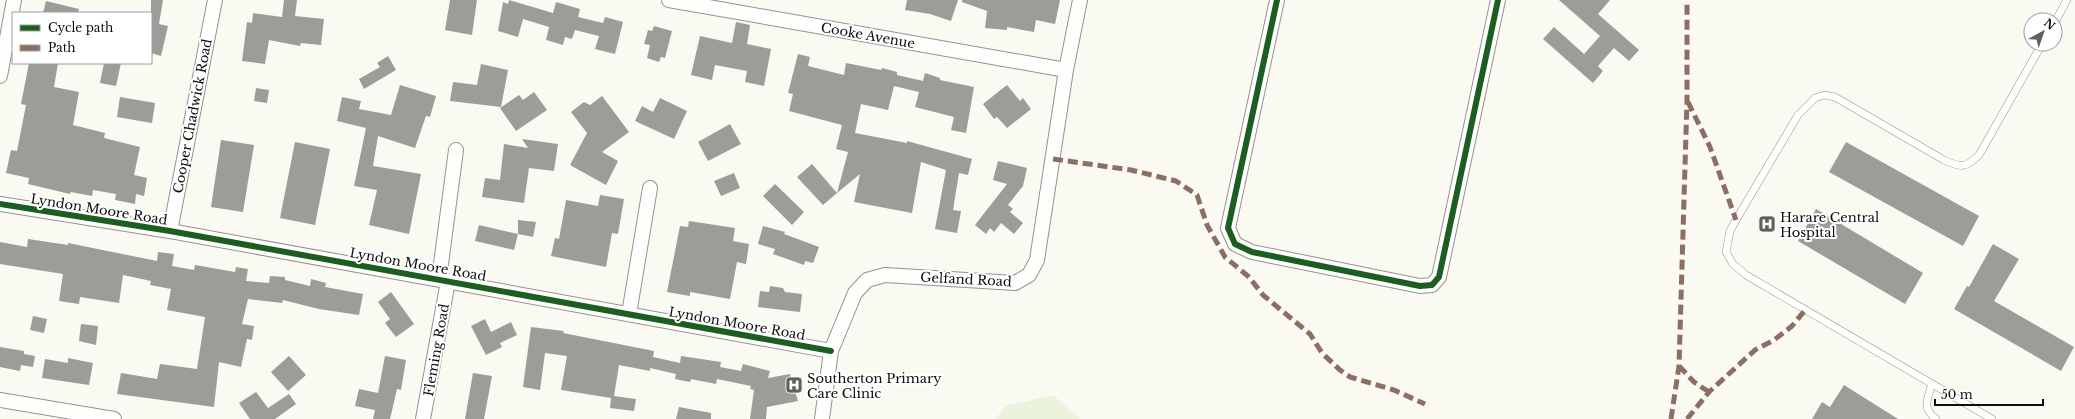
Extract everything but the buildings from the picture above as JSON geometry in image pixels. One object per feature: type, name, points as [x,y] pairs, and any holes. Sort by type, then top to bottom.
[{"type":"street","points":[[0,76],[14,0]]},
{"type":"street","name":"Cooper Chadwick Road","points":[[170,231],[215,0]]},
{"type":"street","name":"Cooke Avenue","points":[[669,0],[1066,70]]},
{"type":"street","name":"Gelfand Road","points":[[822,419],[831,351],[855,293],[867,280],[885,275],[1015,283],[1029,274],[1037,260],[1066,70],[1080,0]]},
{"type":"street","points":[[1277,0],[1228,228],[1235,244],[1252,252],[1420,286],[1432,285],[1439,276],[1496,0]]},
{"type":"street","name":"Fleming Road","points":[[423,419],[444,280],[456,150]]},
{"type":"street","points":[[629,314],[650,188]]},
{"type":"street","name":"Lyndon Moore Road","points":[[0,204],[170,231],[831,351]]},
{"type":"street","points":[[0,400],[114,419]]},
{"type":"lane","points":[[2060,12],[2067,0]]},
{"type":"lane","points":[[1992,419],[1746,275],[1733,264],[1726,252],[1730,231],[1798,115],[1815,98],[1825,95],[1835,97],[1957,167],[1968,165],[1979,155],[2037,52]]},
{"type":"lane","points":[[1932,384],[1926,407],[1929,414],[1936,419]]},
{"type":"green space","points":[[1053,395],[1080,419],[995,419],[1006,406]]},
{"type":"marked path","points":[[1671,419],[1679,366],[1687,100],[1687,0]]},
{"type":"marked path","points":[[1688,102],[1710,147],[1736,220]]},
{"type":"marked path","points":[[1053,159],[1131,170],[1176,181],[1197,195],[1207,225],[1225,257],[1249,277],[1263,295],[1310,334],[1322,353],[1340,370],[1350,377],[1394,390],[1425,404]]},
{"type":"marked path","points":[[1687,419],[1709,392],[1755,350],[1774,340],[1792,326],[1806,309]]},
{"type":"marked path","points":[[1679,366],[1694,382],[1709,392]]},
{"type":"cycle path","points":[[1277,0],[1228,228],[1235,244],[1252,252],[1420,286],[1432,285],[1439,277],[1498,0]]},
{"type":"cycle path","points":[[0,204],[170,231],[831,351]]},
{"type":"place","name":"Harare Central Hospital","points":[[1767,224]]},
{"type":"place","name":"Southerton Primary Care Clinic","points":[[794,385]]}]
